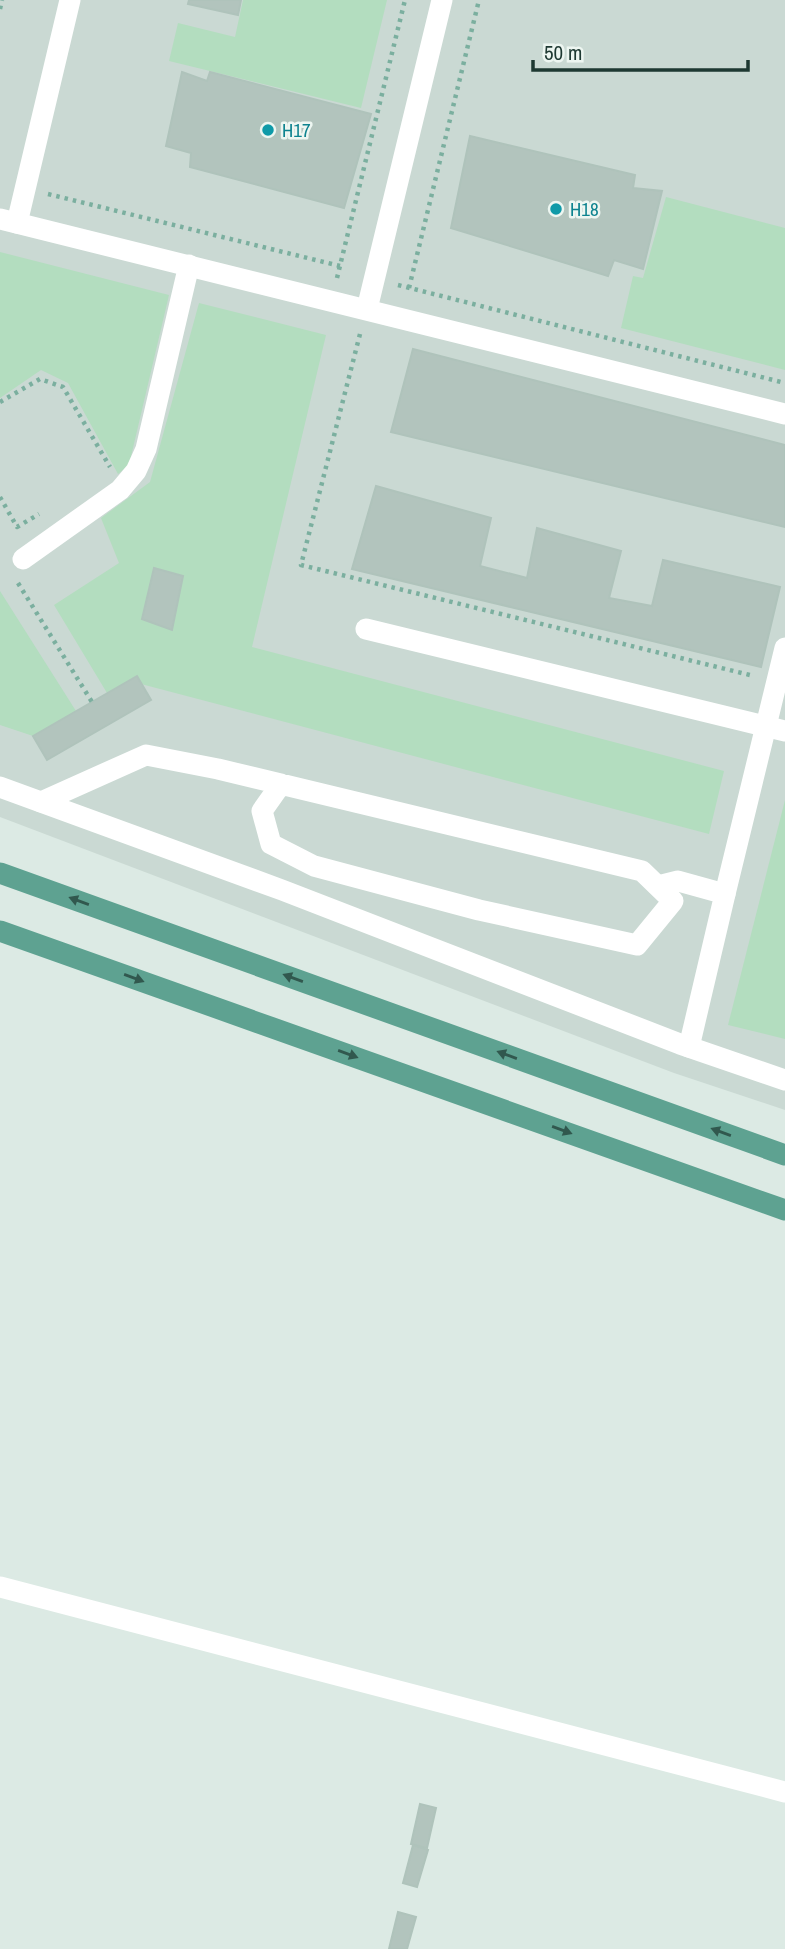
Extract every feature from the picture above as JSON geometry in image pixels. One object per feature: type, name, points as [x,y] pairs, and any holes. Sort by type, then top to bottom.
[{"type":"main road","points":[[0,873],[785,1155]]},
{"type":"main road","points":[[0,931],[785,1210]]},
{"type":"street","points":[[70,0],[24,188],[8,221],[785,414]]},
{"type":"street","points":[[367,309],[443,0]]},
{"type":"street","points":[[19,569],[120,490],[136,471],[146,449],[189,265]]},
{"type":"street","points":[[366,629],[775,728]]},
{"type":"street","points":[[689,1047],[725,894],[775,728],[776,682],[785,648]]},
{"type":"street","points":[[41,802],[146,755],[281,784],[642,871],[673,901],[637,945],[479,910],[314,866],[271,844],[262,811],[281,784]]},
{"type":"street","points":[[0,787],[282,890],[689,1047],[785,1080]]},
{"type":"street","points":[[657,886],[678,881],[725,894]]},
{"type":"street","points":[[0,1587],[785,1792]]},
{"type":"path","points":[[0,9],[2,0]]},
{"type":"path","points":[[332,301],[405,0]]},
{"type":"path","points":[[479,0],[409,288],[785,383]]},
{"type":"path","points":[[24,188],[340,266]]},
{"type":"path","points":[[367,309],[301,565],[776,682]]},
{"type":"path","points":[[0,402],[40,379],[62,387],[112,472]]},
{"type":"path","points":[[0,497],[18,527],[41,513]]},
{"type":"path","points":[[19,569],[92,702]]},
{"type":"shaded area","points":[[0,0],[785,0],[785,1110],[674,1073],[0,817]]},
{"type":"green space","points":[[243,0],[387,0],[361,108],[169,61],[178,23],[235,37]]},
{"type":"green space","points":[[666,197],[785,228],[785,370],[621,328],[633,276],[643,278]]},
{"type":"green space","points":[[0,252],[169,295],[129,465],[118,474],[68,383],[41,370],[0,398]]},
{"type":"green space","points":[[199,303],[326,335],[252,647],[724,771],[709,834],[141,684],[137,676],[107,693],[54,605],[119,563],[101,518],[150,482]]},
{"type":"green space","points":[[0,591],[76,711],[33,736],[0,725]]},
{"type":"green space","points":[[785,800],[785,1039],[728,1025]]},
{"type":"building","points":[[189,0],[241,0],[238,15],[188,4]]},
{"type":"building","name":"H17","points":[[182,72],[207,81],[210,72],[371,114],[344,208],[190,167],[191,153],[166,146]]},
{"type":"building","name":"H18","points":[[470,136],[635,175],[633,188],[662,191],[643,269],[614,260],[608,276],[451,228]]},
{"type":"building","points":[[413,349],[785,445],[785,527],[391,432]]},
{"type":"building","points":[[376,486],[491,518],[480,566],[527,578],[537,528],[621,551],[609,598],[652,606],[663,560],[780,587],[761,667],[352,569]]},
{"type":"building","points":[[154,568],[183,576],[172,630],[142,619]]},
{"type":"building","points":[[137,676],[151,700],[47,760],[33,736]]},
{"type":"building","points":[[420,1804],[436,1808],[427,1848],[411,1844]]},
{"type":"building","points":[[413,1845],[428,1850],[417,1887],[403,1883]]},
{"type":"building","points":[[398,1912],[416,1917],[407,1949],[389,1949]]},
{"type":"place","name":"H17","points":[[268,130]]},
{"type":"place","name":"H18","points":[[556,209]]}]
